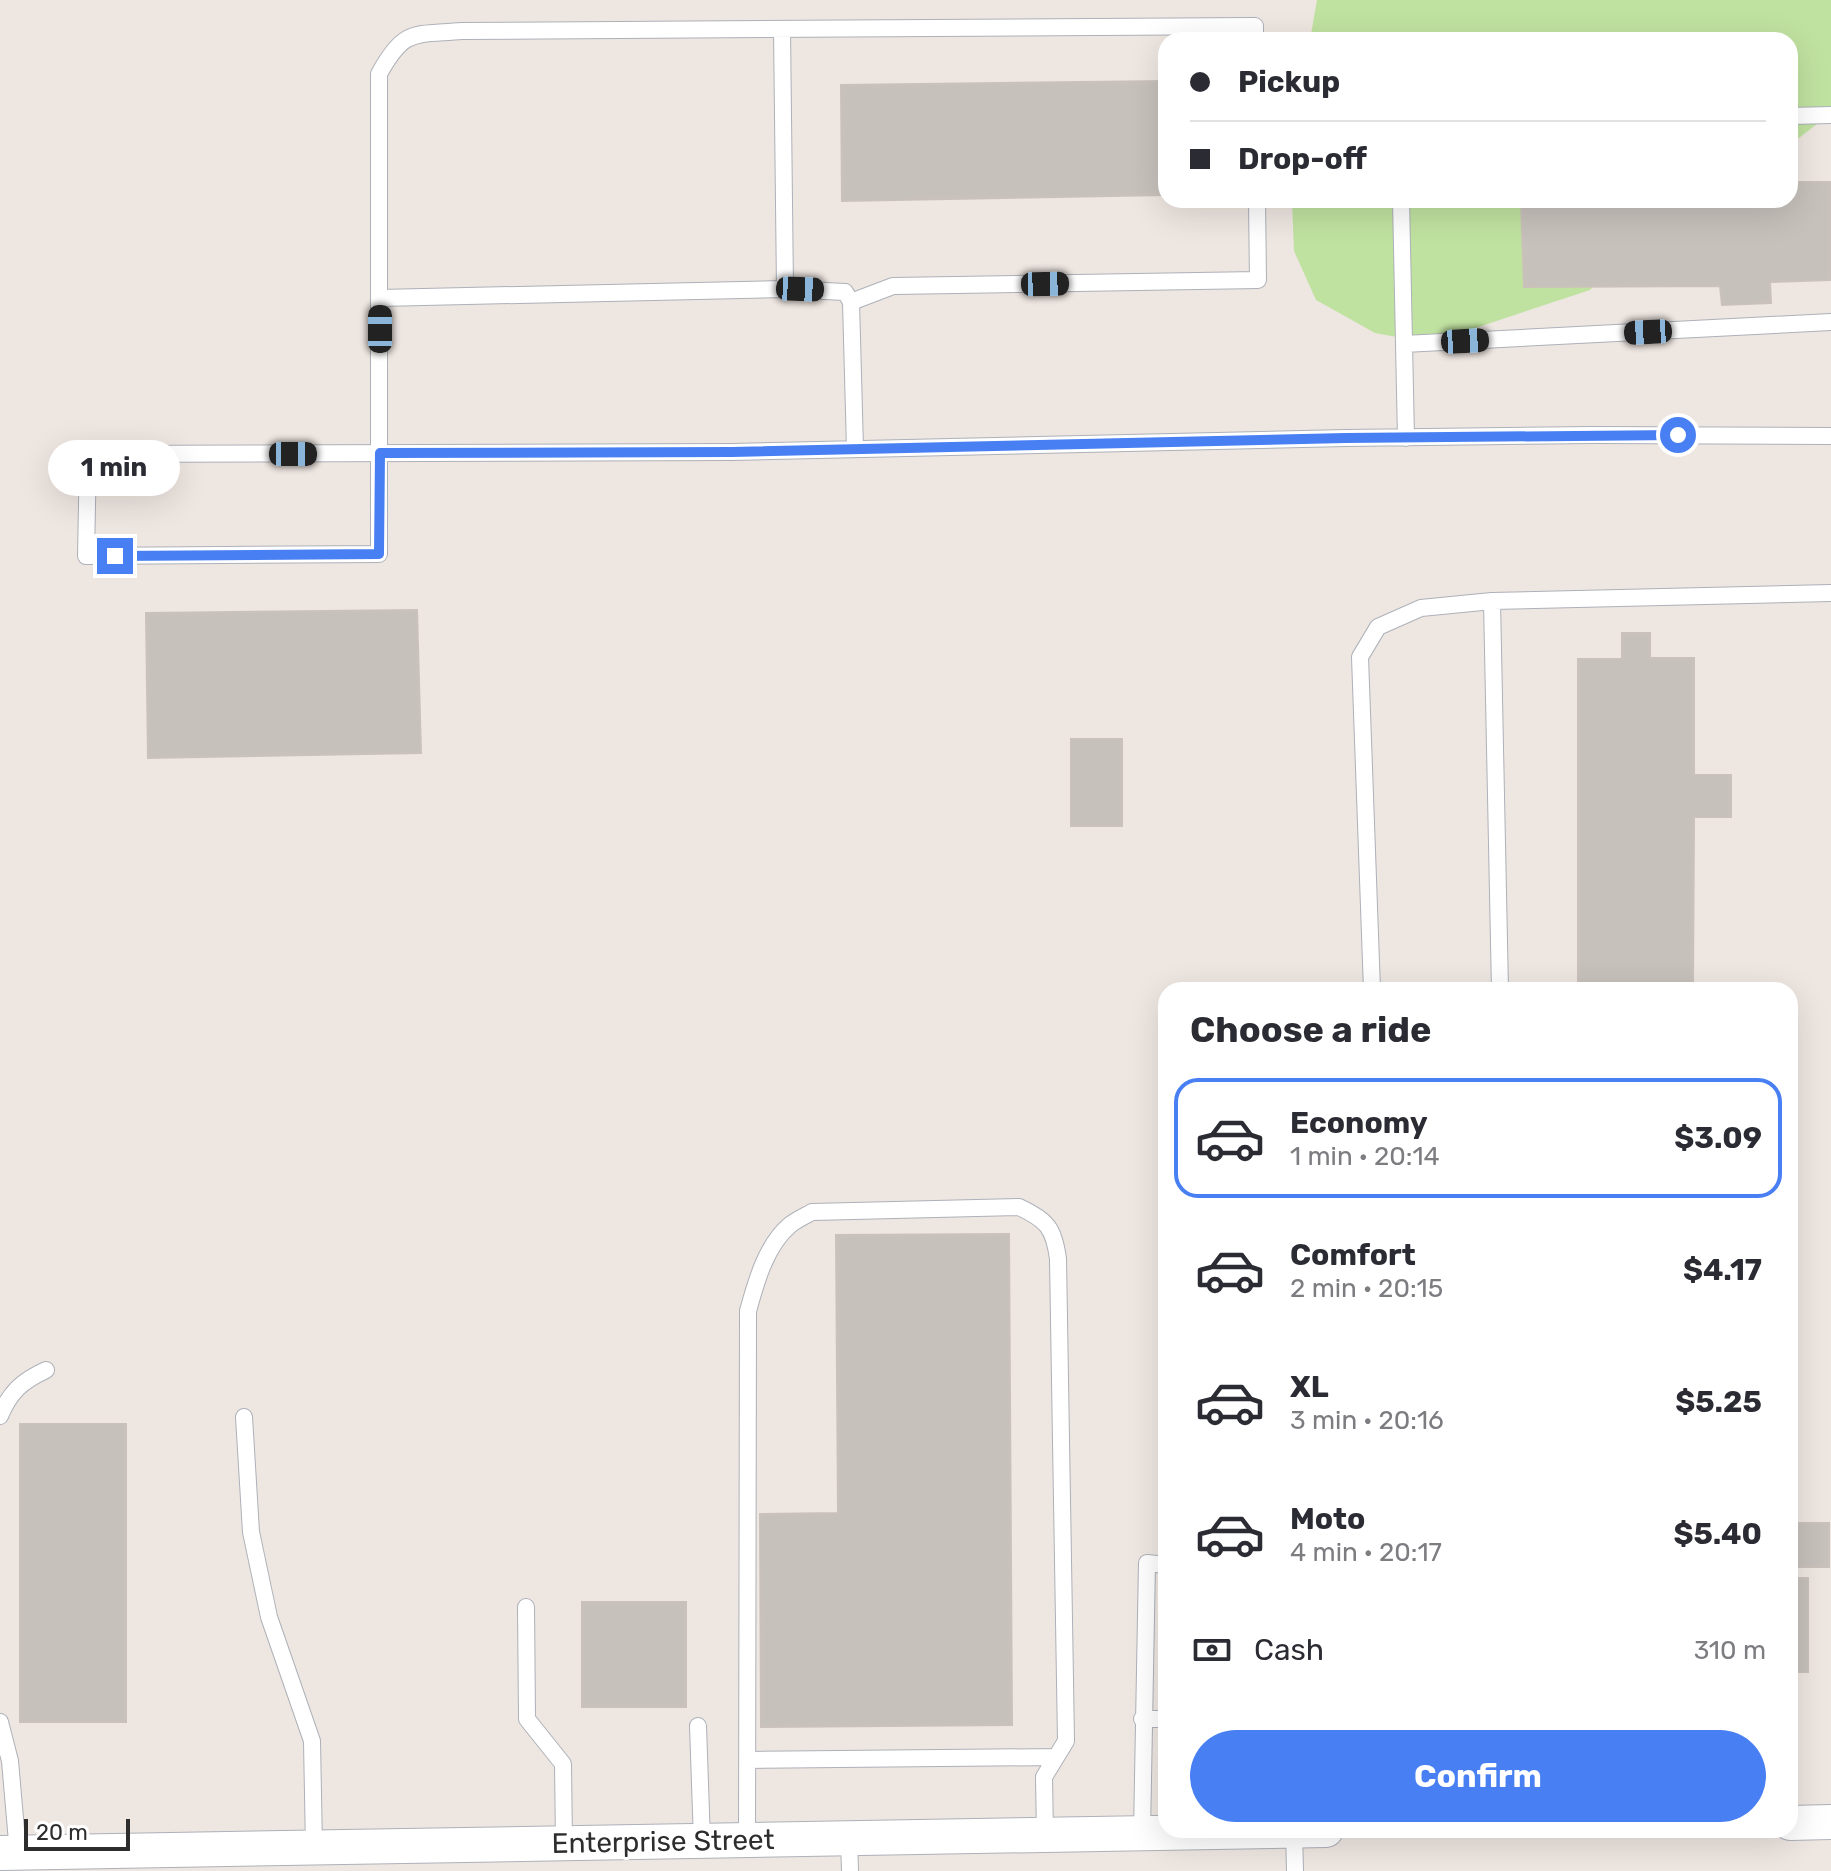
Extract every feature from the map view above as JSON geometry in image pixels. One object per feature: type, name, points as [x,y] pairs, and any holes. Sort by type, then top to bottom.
[{"type":"street","points":[[1798,1823],[1831,1822]]},
{"type":"street","name":"Enterprise Street","points":[[9,1853],[293,1852],[747,1840],[849,1855],[1045,1835],[1158,1833]]},
{"type":"lane","points":[[1255,32],[1255,26],[462,31],[414,35],[393,48],[379,74],[380,298],[380,453],[379,554],[86,556],[88,454],[380,453],[716,452],[1406,438],[1831,436]]},
{"type":"lane","points":[[782,29],[785,289]]},
{"type":"lane","points":[[1798,116],[1831,115]]},
{"type":"lane","points":[[851,302],[893,286],[1258,280],[1257,208]]},
{"type":"lane","points":[[1401,208],[1406,438]]},
{"type":"lane","points":[[380,298],[785,289],[845,292],[851,302],[855,449]]},
{"type":"lane","points":[[1404,344],[1831,322]]},
{"type":"lane","points":[[1372,982],[1360,657],[1378,627],[1421,608],[1492,601],[1831,593]]},
{"type":"lane","points":[[1492,601],[1500,982]]},
{"type":"lane","points":[[747,1840],[748,1311],[757,1279],[770,1250],[789,1225],[812,1212],[1019,1207],[1040,1217],[1055,1237],[1058,1259],[1066,1741],[1044,1777],[1045,1835]]},
{"type":"lane","points":[[0,1416],[15,1388],[25,1379],[46,1370]]},
{"type":"lane","points":[[244,1417],[251,1532],[269,1617],[312,1741],[293,1852]]},
{"type":"lane","points":[[1142,1833],[1147,1563],[1158,1564]]},
{"type":"lane","points":[[526,1607],[527,1719],[563,1764],[564,1843]]},
{"type":"lane","points":[[1142,1719],[1158,1719]]},
{"type":"lane","points":[[0,1722],[10,1761],[9,1853]]},
{"type":"lane","points":[[698,1726],[702,1841]]},
{"type":"lane","points":[[748,1760],[1056,1757]]},
{"type":"lane","points":[[1294,1838],[1295,1871]]},
{"type":"green space","points":[[1317,0],[1831,0],[1831,113],[1798,139],[1798,32],[1311,32]]},
{"type":"green space","points":[[1292,208],[1672,208],[1590,290],[1430,343],[1375,333],[1316,300],[1294,251]]},
{"type":"building","points":[[1158,81],[1158,195],[842,201],[841,85]]},
{"type":"building","points":[[1798,182],[1831,182],[1831,280],[1770,282],[1771,303],[1722,305],[1720,286],[1524,287],[1521,208],[1798,208]]},
{"type":"building","points":[[417,610],[421,753],[148,758],[146,613]]},
{"type":"building","points":[[1622,633],[1650,633],[1650,658],[1694,658],[1694,775],[1731,775],[1731,817],[1694,817],[1693,982],[1578,982],[1578,659],[1622,659]]},
{"type":"building","points":[[1071,739],[1122,739],[1122,826],[1071,826]]},
{"type":"building","points":[[1009,1234],[1012,1725],[761,1727],[760,1514],[838,1513],[836,1235]]},
{"type":"building","points":[[20,1424],[126,1424],[126,1722],[20,1722]]},
{"type":"building","points":[[1798,1523],[1829,1523],[1829,1567],[1798,1567]]},
{"type":"building","points":[[1798,1578],[1808,1578],[1808,1672],[1798,1672]]},
{"type":"building","points":[[582,1602],[686,1602],[686,1707],[582,1707]]},
{"type":"route","points":[[115,556],[379,554],[380,453],[732,452],[1346,438],[1678,435]]}]
